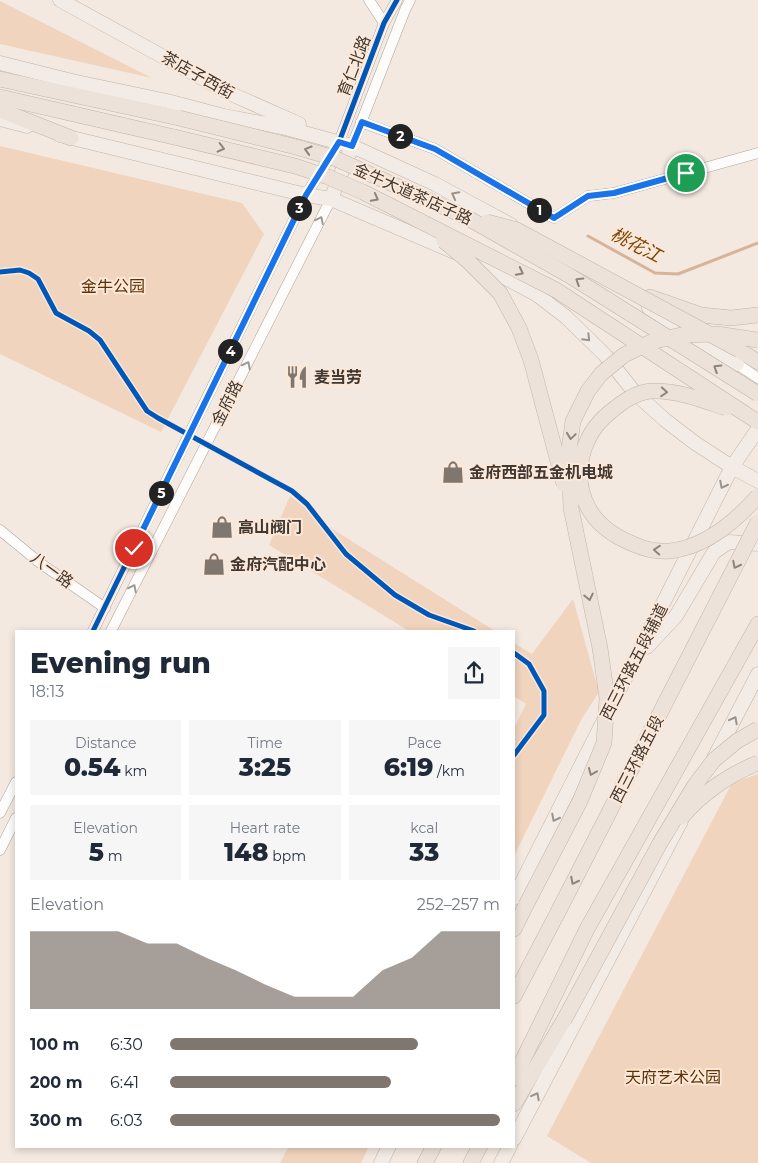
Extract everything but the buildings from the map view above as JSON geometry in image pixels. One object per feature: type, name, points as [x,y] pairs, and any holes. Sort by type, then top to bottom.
[{"type":"highway","name":"金牛大道茶店子路","points":[[1,79],[179,118],[334,158],[466,217],[570,276],[758,394]]},
{"type":"highway","name":"金牛大道茶店子路","points":[[0,97],[295,166],[328,177],[363,192],[556,290],[744,413]]},
{"type":"highway","points":[[0,110],[71,138]]},
{"type":"highway","points":[[466,217],[517,230],[758,362]]},
{"type":"highway","points":[[419,221],[468,261],[500,293],[519,328],[531,360],[571,508],[600,648],[607,698],[604,744],[580,801],[520,901],[515,924]]},
{"type":"highway","points":[[615,284],[701,315],[731,318],[758,315]]},
{"type":"highway","points":[[571,508],[569,450],[573,421],[588,391],[601,374],[624,355],[644,345],[682,335],[717,334],[758,340]]},
{"type":"highway","points":[[758,422],[744,413],[680,393],[651,391],[626,400],[603,418],[588,439],[580,462],[581,486],[589,509],[603,526],[622,539],[645,549],[670,551],[699,543],[721,531],[758,496]]},
{"type":"highway","name":"西三环路五段","points":[[515,994],[758,522]]},
{"type":"highway","points":[[515,1076],[587,929],[758,624]]},
{"type":"highway","points":[[515,1102],[564,1020],[660,843],[695,785],[714,760],[737,741],[758,730]]},
{"type":"highway","points":[[660,843],[687,811],[715,786],[744,768],[758,763]]},
{"type":"highway","points":[[419,1163],[423,1148]]},
{"type":"highway","points":[[425,1163],[433,1148]]},
{"type":"highway","points":[[471,1163],[479,1148]]},
{"type":"main road","name":"茶店子西街","points":[[60,0],[229,93],[345,144]]},
{"type":"main road","points":[[0,62],[72,81],[167,101],[224,116],[282,127],[345,144],[435,184],[533,237],[589,270],[737,364]]},
{"type":"main road","points":[[0,119],[306,195],[331,199],[464,256],[536,294],[566,317],[605,355],[635,393],[695,442],[732,467],[758,481]]},
{"type":"main road","name":"金府路","points":[[331,199],[345,144]]},
{"type":"main road","name":"西三环路五段辅道","points":[[520,901],[636,659],[732,467],[758,429]]},
{"type":"main road","points":[[636,659],[676,616],[714,552],[729,542],[758,544]]},
{"type":"main road","points":[[515,1137],[758,674]]},
{"type":"main road","points":[[381,1163],[388,1148]]},
{"type":"main road","points":[[501,1163],[509,1148]]},
{"type":"street","points":[[369,0],[384,23]]},
{"type":"street","name":"育仁北路","points":[[345,144],[384,23],[397,0]]},
{"type":"street","points":[[345,144],[362,122],[410,0]]},
{"type":"street","points":[[362,122],[435,149],[554,218],[588,196],[614,193],[758,153]]},
{"type":"street","name":"金府路","points":[[94,630],[306,195],[345,144]]},
{"type":"street","name":"金府路","points":[[112,630],[331,199]]},
{"type":"street","points":[[737,364],[758,378]]},
{"type":"street","name":"八一路","points":[[0,530],[40,563],[105,608]]},
{"type":"street","points":[[15,784],[1,811],[15,818]]},
{"type":"street","points":[[0,850],[15,820]]},
{"type":"green space","points":[[0,1],[152,78],[0,44]]},
{"type":"green space","name":"金牛公园","points":[[0,146],[242,203],[264,234],[161,432],[0,354]]},
{"type":"green space","points":[[290,496],[334,530],[493,630],[407,630],[269,545]]},
{"type":"green space","points":[[573,599],[599,692],[581,720],[515,854],[515,726],[526,704],[515,697],[515,644],[532,654]]},
{"type":"green space","name":"天府艺术公园","points":[[758,774],[758,1163],[591,1163],[547,1136],[732,783]]},
{"type":"green space","points":[[288,1148],[368,1148],[361,1163],[280,1163]]},
{"type":"waterway","name":"桃花江","points":[[588,236],[655,273],[678,274],[758,243]]},
{"type":"cycle path","points":[[93,630],[306,195],[339,142],[384,23],[397,0]]},
{"type":"cycle path","points":[[0,272],[20,270],[38,279],[56,313],[89,331],[100,340],[147,411],[292,491],[307,504],[346,554],[395,595],[429,615],[471,630]]},
{"type":"cycle path","points":[[515,654],[529,664],[544,691],[544,715],[515,754]]},
{"type":"place","name":"麦当劳","points":[[297,377]]},
{"type":"place","name":"金府西部五金机电城","points":[[453,472]]},
{"type":"place","name":"高山阀门","points":[[222,527]]},
{"type":"place","name":"金府汽配中心","points":[[214,564]]},
{"type":"route","points":[[134,548],[306,195],[339,142],[352,146],[362,122],[435,149],[554,218],[588,196],[614,193],[686,173]]}]
